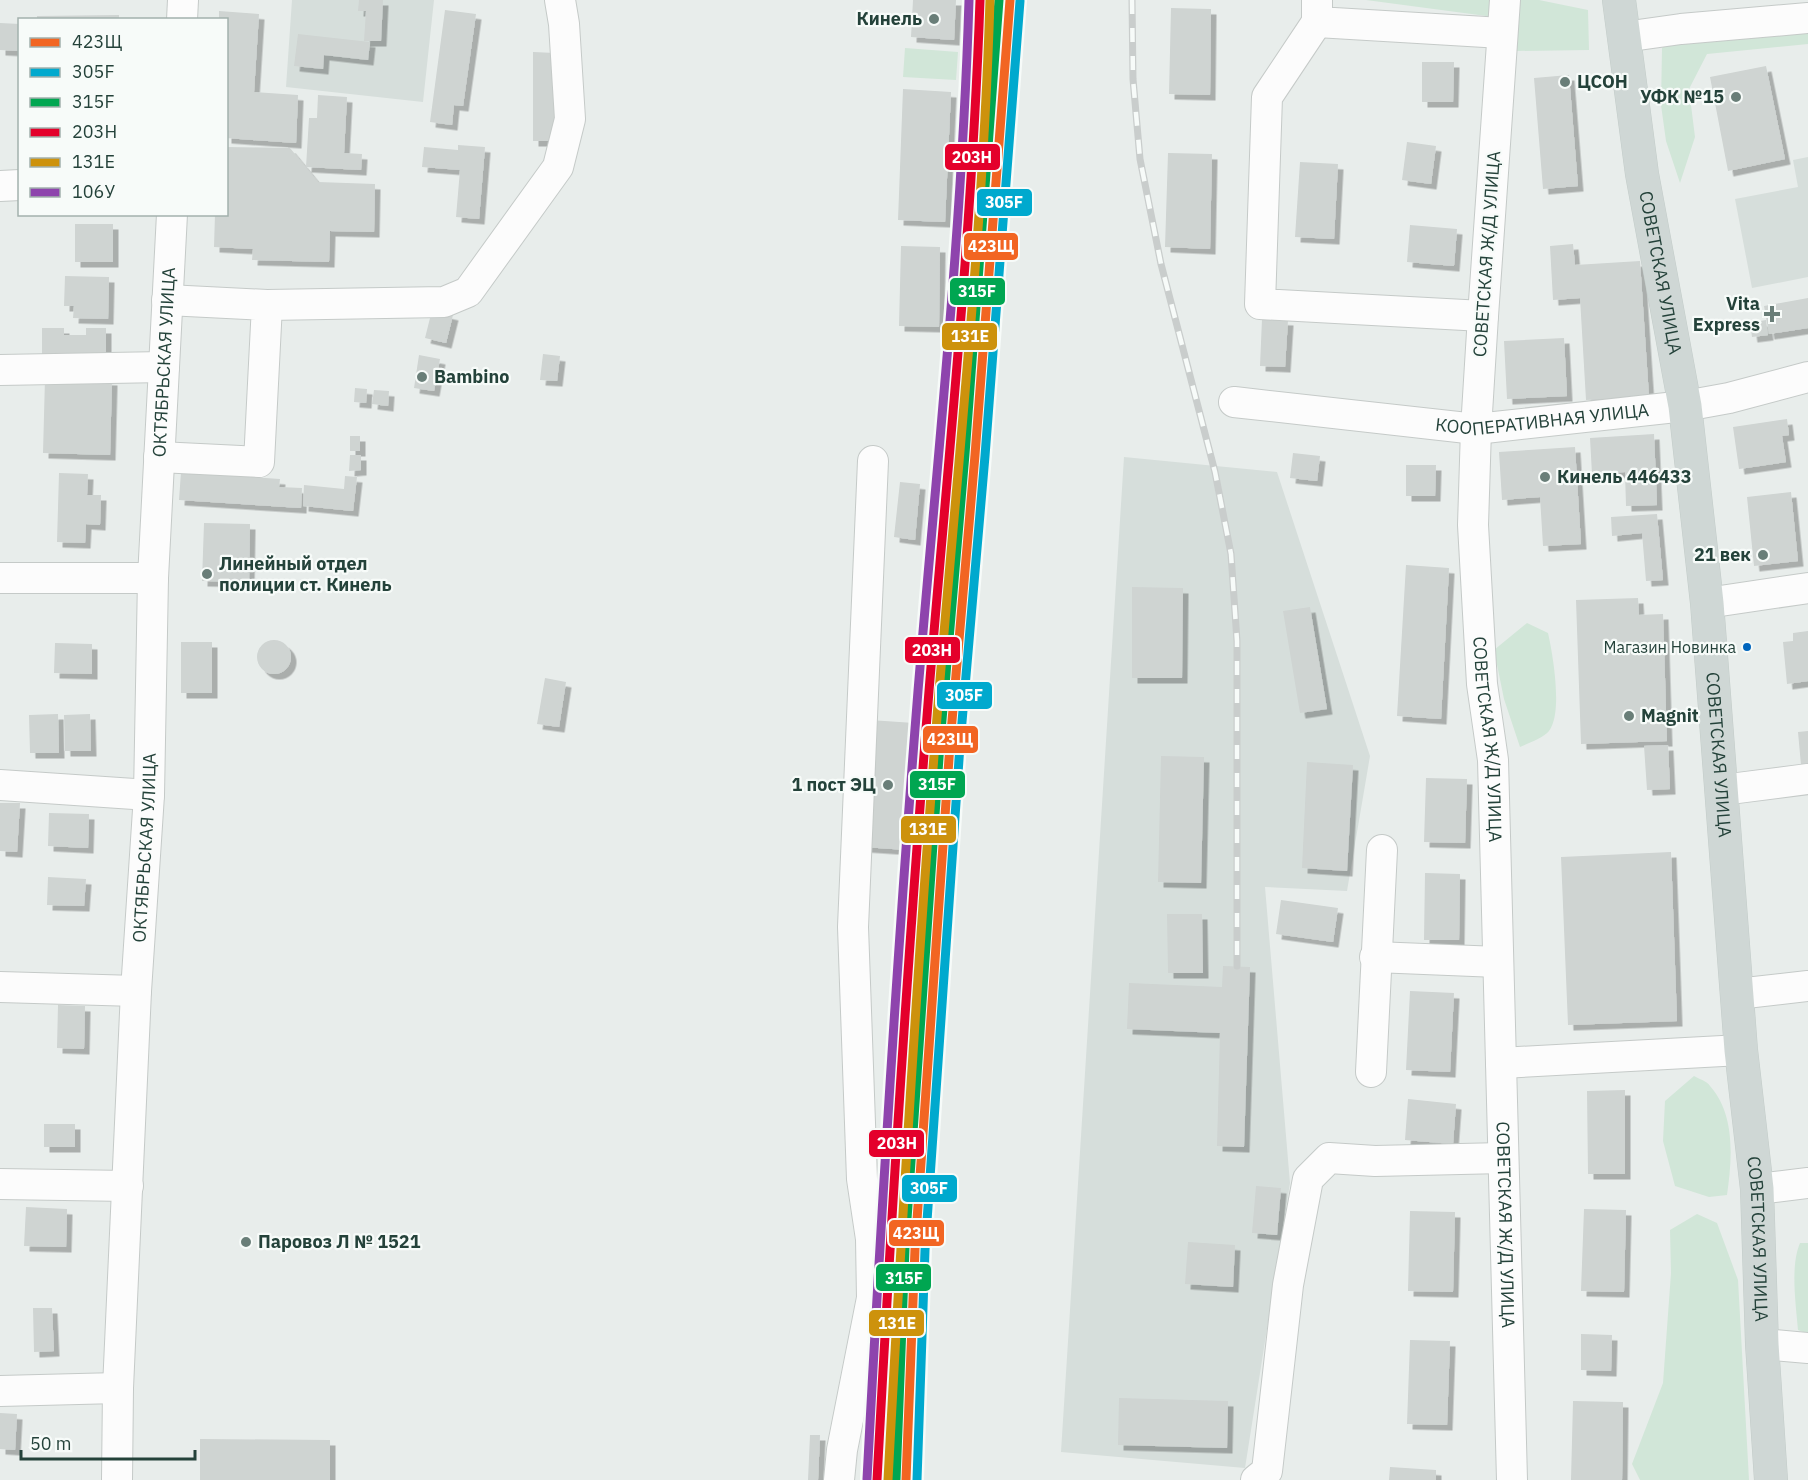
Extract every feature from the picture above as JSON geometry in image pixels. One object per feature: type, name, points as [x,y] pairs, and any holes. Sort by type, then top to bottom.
[{"type":"main road","name":"СОВЕТСКАЯ УЛИЦА","points":[[1619,0],[1642,174],[1684,405],[1707,603],[1741,1050],[1756,1189],[1762,1344],[1771,1480]]},
{"type":"street","points":[[182,18],[183,0]]},
{"type":"street","points":[[167,300],[267,305],[444,302],[468,292],[558,167],[570,119],[564,24],[560,0]]},
{"type":"street","name":"СОВЕТСКАЯ Ж/Д УЛИЦА","points":[[1505,0],[1476,429],[1473,525],[1482,684],[1493,760],[1512,1480]]},
{"type":"street","points":[[1483,316],[1260,304],[1267,97],[1317,11],[1502,33]]},
{"type":"street","points":[[1624,38],[1681,29],[1808,18]]},
{"type":"street","points":[[0,186],[18,185]]},
{"type":"street","name":"ОКТЯБРЬСКАЯ УЛИЦА","points":[[117,1480],[118,1388],[136,991],[148,795],[153,578],[172,216]]},
{"type":"street","points":[[159,457],[259,462],[267,305]]},
{"type":"street","points":[[0,370],[164,367]]},
{"type":"street","name":"КООПЕРАТИВНАЯ УЛИЦА","points":[[1234,402],[1476,429],[1730,398],[1808,377]]},
{"type":"street","points":[[839,1480],[842,1450],[872,1298],[871,1239],[862,1179],[853,927],[873,461]]},
{"type":"street","points":[[0,578],[153,578]]},
{"type":"street","points":[[1707,603],[1808,588]]},
{"type":"street","points":[[1722,790],[1808,779]]},
{"type":"street","points":[[0,785],[148,795]]},
{"type":"street","points":[[1371,1072],[1382,850]]},
{"type":"street","points":[[1376,957],[1498,962]]},
{"type":"street","points":[[1737,994],[1808,986]]},
{"type":"street","points":[[0,987],[136,991]]},
{"type":"street","points":[[1501,1063],[1741,1050]]},
{"type":"street","points":[[1256,1480],[1267,1472],[1288,1285],[1308,1179],[1329,1158],[1375,1161],[1503,1158]]},
{"type":"street","points":[[1756,1189],[1808,1183]]},
{"type":"street","points":[[0,1184],[128,1185]]},
{"type":"street","points":[[1762,1344],[1808,1348]]},
{"type":"street","points":[[0,1391],[118,1388]]},
{"type":"shaded area","points":[[292,0],[434,0],[423,102],[286,87]]},
{"type":"shaded area","points":[[1808,157],[1808,277],[1752,288],[1735,199],[1798,187],[1793,160]]},
{"type":"shaded area","points":[[1124,457],[1277,472],[1370,756],[1347,891],[1265,887],[1290,1183],[1245,1468],[1061,1452]]},
{"type":"green space","points":[[1366,0],[1495,0],[1494,17]]},
{"type":"green space","points":[[1520,0],[1539,0],[1588,10],[1589,50],[1516,51]]},
{"type":"green space","points":[[1808,24],[1808,44],[1707,54],[1689,89],[1695,137],[1680,183],[1666,141],[1661,105],[1662,48],[1681,29]]},
{"type":"green space","points":[[905,48],[958,52],[956,80],[903,77]]},
{"type":"green space","points":[[1527,623],[1548,633],[1556,698],[1553,723],[1549,731],[1520,747],[1504,699],[1494,650]]},
{"type":"green space","points":[[1694,1076],[1709,1084],[1724,1110],[1728,1124],[1731,1153],[1727,1195],[1709,1197],[1675,1186],[1663,1141],[1665,1101]]},
{"type":"green space","points":[[1697,1214],[1717,1223],[1738,1280],[1749,1480],[1640,1480],[1632,1464],[1663,1383],[1671,1273],[1670,1230]]},
{"type":"green space","points":[[1800,1243],[1808,1243],[1808,1334],[1798,1330],[1796,1309],[1794,1274]]},
{"type":"building","points":[[359,0],[383,0],[381,41],[364,41],[366,11],[358,11]]},
{"type":"building","name":"Кинель","points":[[913,0],[956,0],[954,40],[911,37]]},
{"type":"building","points":[[1171,8],[1211,9],[1210,95],[1169,94]]},
{"type":"building","points":[[445,10],[476,14],[463,106],[454,105],[452,125],[430,122]]},
{"type":"building","points":[[219,11],[259,14],[254,92],[298,95],[296,143],[228,138],[228,18],[219,18]]},
{"type":"building","points":[[119,15],[119,18],[37,18],[37,16]]},
{"type":"building","points":[[0,23],[18,24],[18,51],[0,50]]},
{"type":"building","points":[[298,34],[370,42],[368,60],[324,55],[323,69],[294,66]]},
{"type":"building","points":[[533,52],[555,53],[555,141],[533,141]]},
{"type":"building","points":[[1422,62],[1454,62],[1453,102],[1422,102]]},
{"type":"building","points":[[1766,66],[1785,159],[1728,171],[1710,77]]},
{"type":"building","points":[[1569,75],[1578,186],[1543,189],[1534,78]]},
{"type":"building","points":[[903,89],[951,92],[945,222],[898,220]]},
{"type":"building","points":[[318,95],[347,97],[344,153],[362,154],[361,170],[306,167],[309,118],[317,118]]},
{"type":"building","points":[[1407,142],[1436,146],[1431,184],[1402,180]]},
{"type":"building","points":[[458,145],[485,147],[479,219],[456,217],[460,170],[422,167],[424,147],[458,150]]},
{"type":"building","points":[[228,147],[290,148],[318,182],[375,184],[374,232],[330,231],[329,262],[252,260],[253,249],[214,247],[215,216],[228,216]]},
{"type":"building","points":[[1168,153],[1212,154],[1210,249],[1165,247]]},
{"type":"building","points":[[1300,162],[1338,164],[1334,239],[1295,237]]},
{"type":"building","points":[[75,224],[113,224],[113,262],[75,262]]},
{"type":"building","points":[[1410,225],[1457,229],[1454,266],[1407,262]]},
{"type":"building","points":[[1573,244],[1575,265],[1640,261],[1649,397],[1586,400],[1580,298],[1553,300],[1550,246]]},
{"type":"building","points":[[901,246],[940,247],[939,327],[899,326]]},
{"type":"building","points":[[65,276],[109,277],[108,319],[73,318],[74,306],[64,306]]},
{"type":"building","points":[[1808,298],[1808,328],[1769,334],[1764,306]]},
{"type":"building","points":[[432,310],[453,315],[446,343],[425,338]]},
{"type":"building","points":[[1262,319],[1288,320],[1285,367],[1260,366]]},
{"type":"building","points":[[1766,320],[1768,335],[1752,337],[1750,323]]},
{"type":"building","points":[[42,328],[64,328],[64,335],[86,335],[86,328],[106,328],[106,354],[42,354]]},
{"type":"building","points":[[1564,338],[1567,396],[1507,399],[1504,341]]},
{"type":"building","points":[[543,354],[560,356],[557,381],[540,380]]},
{"type":"building","points":[[419,355],[440,359],[434,391],[414,388]]},
{"type":"building","points":[[45,378],[112,380],[110,455],[43,453]]},
{"type":"building","points":[[355,388],[367,389],[366,403],[354,402]]},
{"type":"building","points":[[374,390],[389,391],[388,406],[372,404]]},
{"type":"building","points":[[1787,419],[1789,435],[1782,436],[1786,462],[1739,469],[1733,427]]},
{"type":"building","points":[[1654,434],[1657,505],[1626,506],[1625,472],[1592,474],[1590,438]]},
{"type":"building","points":[[350,436],[360,436],[360,451],[350,451]]},
{"type":"building","points":[[1575,447],[1581,544],[1543,546],[1540,497],[1502,500],[1499,452]]},
{"type":"building","points":[[1293,453],[1320,456],[1317,481],[1290,478]]},
{"type":"building","points":[[350,455],[361,455],[361,470],[349,471]]},
{"type":"building","points":[[1406,465],[1436,465],[1435,496],[1406,496]]},
{"type":"building","points":[[181,472],[280,479],[279,487],[302,488],[301,508],[179,500]]},
{"type":"building","points":[[59,473],[88,474],[87,495],[101,495],[100,525],[86,524],[85,543],[57,542]]},
{"type":"building","points":[[345,476],[357,477],[353,511],[303,506],[304,485],[344,489]]},
{"type":"building","points":[[900,482],[920,484],[915,540],[894,537]]},
{"type":"building","points":[[1791,492],[1798,561],[1754,566],[1747,497]]},
{"type":"building","points":[[1657,514],[1663,580],[1646,581],[1642,533],[1612,536],[1611,517]]},
{"type":"building","points":[[204,523],[250,524],[249,582],[202,581]]},
{"type":"building","points":[[1406,565],[1449,568],[1441,719],[1397,716]]},
{"type":"building","points":[[1132,587],[1183,588],[1182,678],[1132,678]]},
{"type":"building","points":[[1638,598],[1639,615],[1663,614],[1667,741],[1581,744],[1576,600]]},
{"type":"building","points":[[1310,607],[1327,709],[1300,713],[1283,611]]},
{"type":"building","points":[[1808,631],[1808,681],[1787,684],[1783,642],[1793,641],[1793,633]]},
{"type":"building","points":[[274,640],[286,645],[291,657],[286,669],[274,674],[262,669],[257,657],[262,645]]},
{"type":"building","points":[[181,642],[212,642],[212,693],[181,693]]},
{"type":"building","points":[[55,643],[92,644],[92,674],[54,673]]},
{"type":"building","points":[[545,678],[566,682],[559,727],[537,724]]},
{"type":"building","points":[[58,714],[59,753],[30,753],[29,715]]},
{"type":"building","points":[[90,714],[91,751],[65,751],[64,715]]},
{"type":"building","name":"1 пост ЭЦ","points":[[870,720],[914,723],[907,850],[863,847]]},
{"type":"building","points":[[1808,731],[1808,765],[1801,765],[1798,732]]},
{"type":"building","points":[[1668,745],[1670,789],[1647,790],[1644,746]]},
{"type":"building","points":[[1161,756],[1204,757],[1201,883],[1158,882]]},
{"type":"building","points":[[1307,762],[1353,765],[1347,871],[1302,868]]},
{"type":"building","points":[[1426,778],[1467,779],[1465,843],[1424,842]]},
{"type":"building","points":[[0,803],[20,803],[17,852],[0,851]]},
{"type":"building","points":[[49,813],[89,814],[88,848],[48,846]]},
{"type":"building","points":[[1671,852],[1677,1021],[1568,1025],[1561,857]]},
{"type":"building","points":[[1425,873],[1460,874],[1459,940],[1424,940]]},
{"type":"building","points":[[48,877],[86,879],[84,906],[47,905]]},
{"type":"building","points":[[1281,900],[1338,908],[1333,942],[1276,934]]},
{"type":"building","points":[[1167,914],[1202,914],[1203,973],[1168,973]]},
{"type":"building","points":[[1223,966],[1250,967],[1244,1147],[1217,1146],[1220,1033],[1127,1029],[1129,983],[1222,987]]},
{"type":"building","points":[[1410,991],[1454,993],[1450,1072],[1406,1070]]},
{"type":"building","points":[[58,1005],[85,1006],[84,1049],[57,1048]]},
{"type":"building","points":[[1625,1090],[1625,1174],[1588,1174],[1587,1091]]},
{"type":"building","points":[[1408,1099],[1456,1104],[1453,1144],[1405,1140]]},
{"type":"building","points":[[44,1124],[75,1124],[75,1147],[44,1147]]},
{"type":"building","points":[[1256,1186],[1281,1188],[1277,1235],[1252,1233]]},
{"type":"building","points":[[26,1207],[67,1209],[66,1247],[24,1246]]},
{"type":"building","points":[[1584,1209],[1626,1210],[1624,1292],[1581,1291]]},
{"type":"building","points":[[1410,1211],[1455,1212],[1453,1292],[1408,1291]]},
{"type":"building","points":[[1188,1242],[1235,1245],[1233,1287],[1185,1284]]},
{"type":"building","points":[[33,1308],[52,1308],[54,1351],[34,1352]]},
{"type":"building","points":[[1581,1334],[1612,1335],[1611,1371],[1581,1370]]},
{"type":"building","points":[[1410,1340],[1450,1341],[1447,1425],[1407,1424]]},
{"type":"building","points":[[1119,1398],[1228,1401],[1227,1448],[1118,1445]]},
{"type":"building","points":[[1573,1401],[1623,1402],[1622,1480],[1571,1480]]},
{"type":"building","points":[[0,1413],[17,1414],[15,1450],[0,1449]]},
{"type":"building","points":[[810,1435],[820,1435],[818,1480],[808,1480]]},
{"type":"building","points":[[200,1439],[330,1440],[330,1480],[200,1480]]},
{"type":"building","points":[[1390,1467],[1436,1470],[1436,1480],[1389,1480]]},
{"type":"railway","points":[[1132,0],[1133,79],[1140,159],[1161,264],[1215,472],[1231,554],[1237,641],[1237,966]]},
{"type":"transit line","name":"106У","points":[[867,1479],[896,987],[918,691],[955,260],[969,0]]},
{"type":"transit line","name":"203Н","points":[[877,1480],[907,987],[965,260],[980,0]]},
{"type":"transit line","name":"131Е","points":[[888,1480],[917,987],[939,692],[976,260],[990,0]]},
{"type":"transit line","name":"315F","points":[[896,1480],[905,1248],[940,743],[965,454],[999,0]]},
{"type":"transit line","name":"423Щ","points":[[906,1480],[915,1249],[950,744],[1010,0]]},
{"type":"transit line","name":"305F","points":[[917,1480],[925,1250],[960,745],[1020,1]]},
{"type":"place","name":"Кинель","points":[[934,19]]},
{"type":"place","name":"ЦСОН","points":[[1565,82]]},
{"type":"place","name":"УФК №15","points":[[1736,97]]},
{"type":"place","name":"Vita Express","points":[[1772,314]]},
{"type":"place","name":"Bambino","points":[[422,377]]},
{"type":"place","name":"Кинель 446433","points":[[1545,477]]},
{"type":"place","name":"21 век","points":[[1763,555]]},
{"type":"place","name":"Линейный отдел полиции ст. Кинель","points":[[207,574]]},
{"type":"place","name":"Магазин Новинка","points":[[1747,647]]},
{"type":"place","name":"Magnit","points":[[1629,716]]},
{"type":"place","name":"1 пост ЭЦ","points":[[888,785]]},
{"type":"place","name":"Паровоз Л № 1521","points":[[246,1242]]}]
